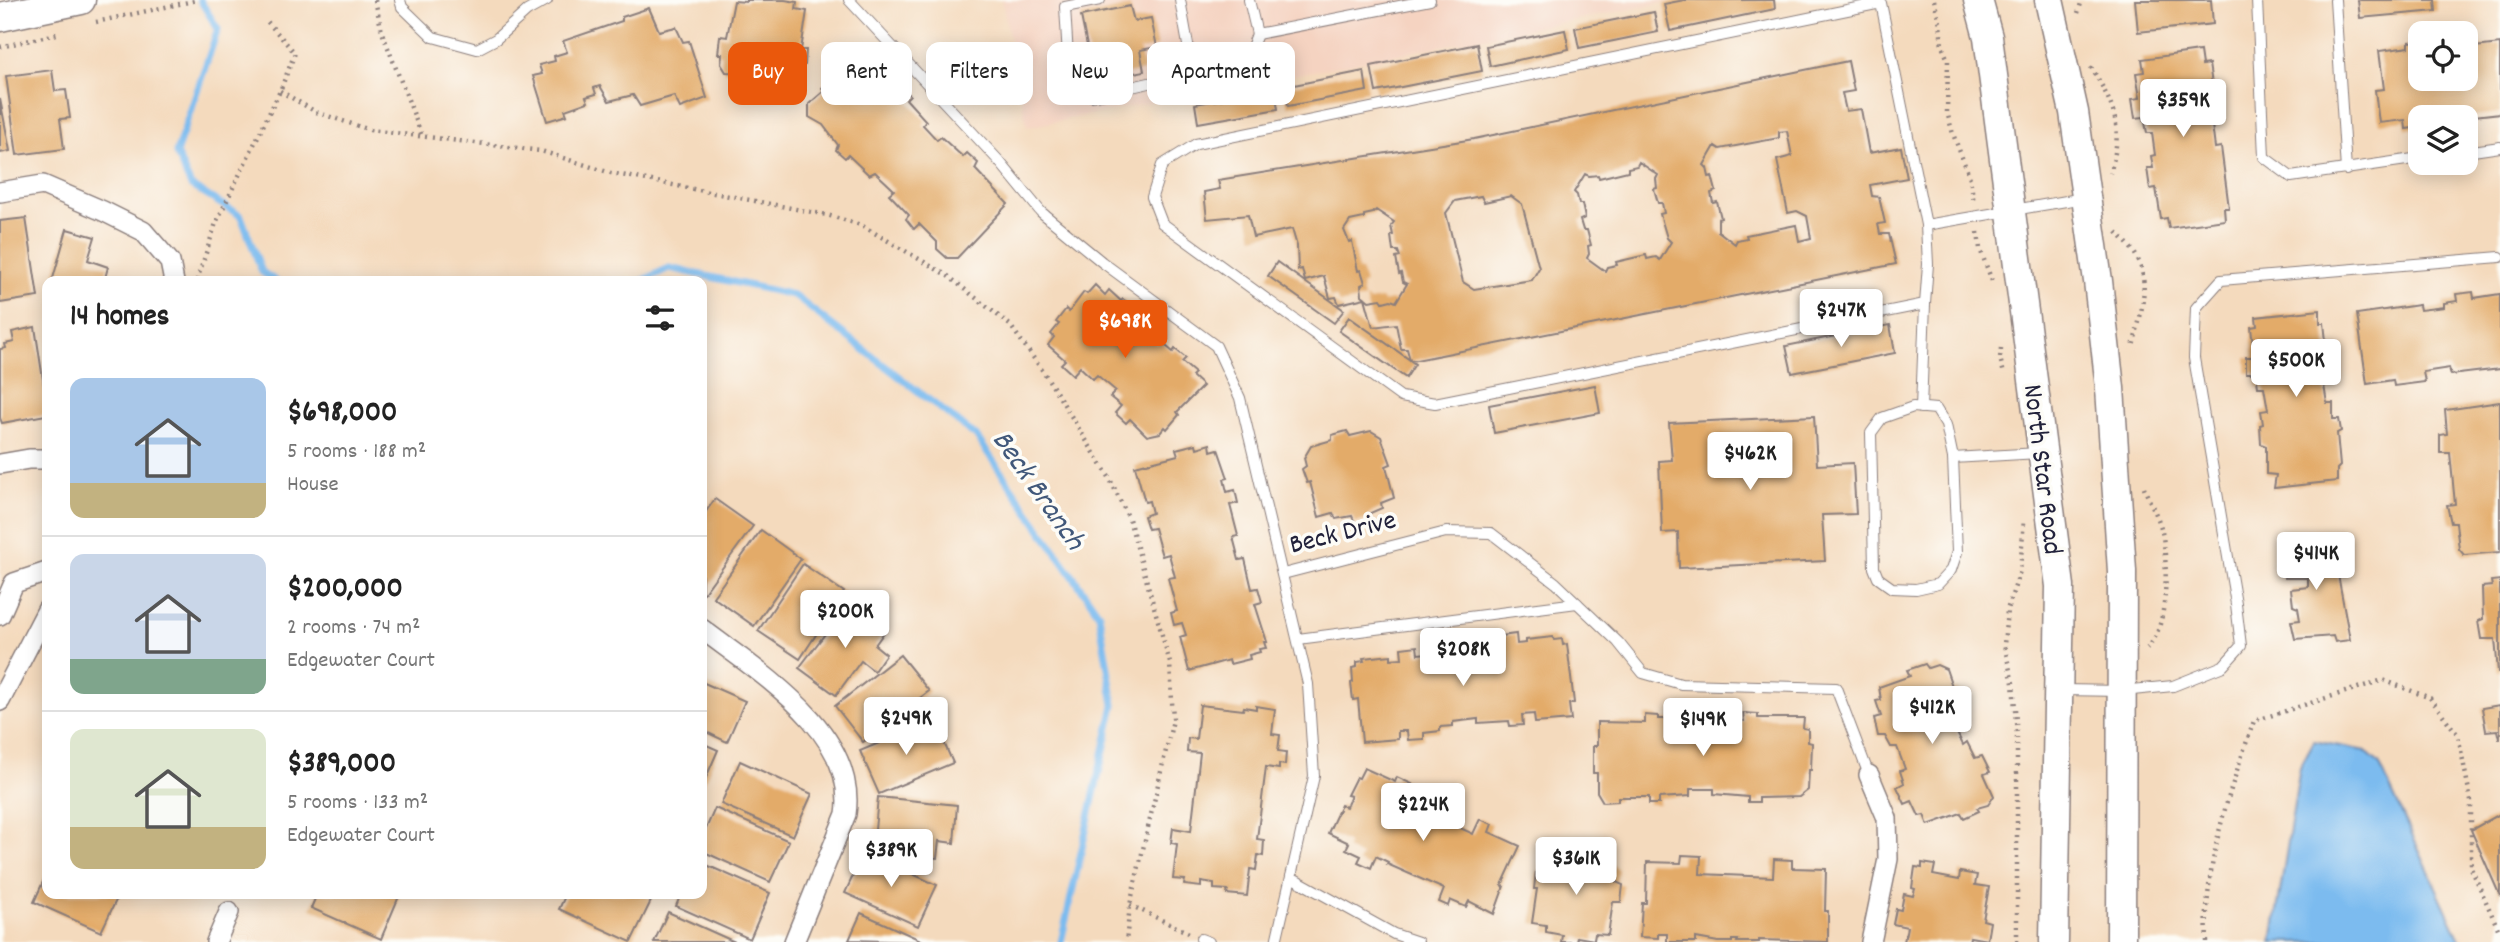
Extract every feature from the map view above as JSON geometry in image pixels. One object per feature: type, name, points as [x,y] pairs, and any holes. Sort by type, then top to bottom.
[{"type":"main road","points":[[0,17],[81,0]]},
{"type":"main road","name":"North Star Road","points":[[1978,0],[1988,37],[2060,586],[2054,942]]},
{"type":"main road","points":[[2049,0],[2074,112],[2110,388],[2122,571],[2121,942]]},
{"type":"street","points":[[0,192],[43,185],[133,226],[143,231],[170,262],[173,276]]},
{"type":"street","points":[[0,464],[42,460]]},
{"type":"street","points":[[0,615],[14,583],[42,574]]},
{"type":"street","points":[[0,701],[42,620]]},
{"type":"street","points":[[707,633],[785,694],[814,721],[838,761],[849,795],[846,814],[794,942]]},
{"type":"street","name":"Beck Drive","points":[[1869,775],[1887,818],[1888,859],[1871,942]]},
{"type":"street","points":[[216,942],[229,912]]},
{"type":"lane","points":[[400,0],[402,6],[433,37],[477,49],[496,39],[527,11],[547,0]]},
{"type":"lane","name":"Beck Drive","points":[[849,0],[999,162],[1041,212],[1102,262],[1216,346],[1240,398],[1283,574],[1446,533],[1491,533],[1556,583],[1618,642],[1643,673],[1681,684],[1836,688],[1869,775]]},
{"type":"lane","points":[[1100,0],[1065,8],[1069,74],[1077,85],[1092,96],[1147,83]]},
{"type":"lane","points":[[1180,0],[1187,42]]},
{"type":"lane","points":[[1249,0],[1257,34],[1254,42]]},
{"type":"lane","points":[[1257,34],[1430,0]]},
{"type":"lane","points":[[2256,0],[2264,157],[2291,177],[2408,161]]},
{"type":"lane","points":[[2335,0],[2346,170]]},
{"type":"lane","points":[[1921,408],[1928,264],[1926,225],[1880,2],[1196,144],[1162,164],[1152,197],[1163,223],[1325,342],[1401,397],[1436,403],[1925,304]]},
{"type":"lane","points":[[2478,150],[2500,147]]},
{"type":"lane","points":[[1926,225],[2087,198]]},
{"type":"lane","points":[[2058,690],[2122,691],[2173,686],[2223,666],[2241,646],[2194,358],[2196,309],[2221,280],[2500,257]]},
{"type":"lane","points":[[1913,407],[1936,409],[1946,425],[1953,458],[1957,552],[1951,570],[1938,584],[1916,589],[1892,588],[1878,578],[1874,568],[1871,433],[1882,418],[1913,407]]},
{"type":"lane","points":[[1953,458],[2043,453]]},
{"type":"lane","points":[[1276,942],[1314,776],[1308,684],[1283,574]]},
{"type":"lane","points":[[1298,639],[1577,603]]},
{"type":"lane","points":[[1291,877],[1394,934],[1418,942]]},
{"type":"path","points":[[119,16],[198,0]]},
{"type":"path","points":[[375,0],[382,32],[422,136]]},
{"type":"path","points":[[198,276],[216,223],[280,91],[295,53],[265,19]]},
{"type":"path","points":[[280,91],[316,112],[370,130],[541,151],[611,173],[827,215],[861,225],[948,276],[1010,325],[1045,374],[1114,487],[1129,519],[1170,663],[1173,720],[1130,905],[1126,942]]},
{"type":"path","points":[[2207,942],[2205,914],[2222,812],[2254,721],[2383,680],[2430,698],[2458,735],[2470,801],[2471,868],[2500,933]]},
{"type":"path","points":[[1130,905],[1205,940]]},
{"type":"shaded area","points":[[1002,0],[1677,0],[1295,75],[1295,42],[1147,42],[1147,104],[1027,127],[1023,105],[1033,105],[1033,42],[1010,42]]},
{"type":"water","points":[[2314,741],[2365,751],[2379,763],[2461,942],[2272,942],[2300,767]]},
{"type":"building","points":[[1684,0],[1774,0],[1775,9],[1670,31],[1664,4]]},
{"type":"building","points":[[2135,0],[2211,0],[2213,24],[2138,32]]},
{"type":"building","points":[[2358,0],[2435,0],[2436,11],[2360,18]]},
{"type":"building","points":[[734,1],[797,2],[796,9],[807,11],[802,42],[728,42],[726,72],[721,64],[722,54],[718,54],[720,36],[727,37]]},
{"type":"building","points":[[1130,6],[1134,21],[1151,18],[1156,42],[1147,42],[1147,49],[1140,50],[1144,71],[1133,73],[1133,42],[1086,42],[1081,16]]},
{"type":"building","points":[[649,8],[659,31],[676,27],[683,42],[689,41],[707,98],[680,108],[674,96],[640,106],[633,95],[609,101],[600,86],[594,88],[596,94],[586,97],[588,102],[565,110],[567,115],[547,121],[533,76],[542,74],[539,65],[555,61],[554,56],[567,52],[563,41],[622,21],[622,17]]},
{"type":"building","points":[[1654,12],[1658,32],[1579,48],[1575,28]]},
{"type":"building","points":[[1565,30],[1569,49],[1490,66],[1486,46]]},
{"type":"building","points":[[1477,44],[1482,71],[1376,92],[1371,66]]},
{"type":"building","points":[[2500,44],[2500,113],[2478,116],[2478,105],[2408,105],[2408,129],[2405,120],[2379,123],[2375,90],[2384,89],[2379,51],[2408,47],[2408,91],[2478,91],[2478,47]]},
{"type":"building","points":[[2200,51],[2202,65],[2209,64],[2218,124],[2212,125],[2215,148],[2221,147],[2229,208],[2224,208],[2225,220],[2169,228],[2167,218],[2161,219],[2156,188],[2150,189],[2147,168],[2153,168],[2151,156],[2155,155],[2152,133],[2147,133],[2144,117],[2135,118],[2132,99],[2140,98],[2136,73],[2144,72],[2142,59]]},
{"type":"building","points":[[1848,61],[1854,91],[1842,93],[1846,111],[1861,109],[1869,153],[1901,147],[1907,178],[1870,185],[1872,196],[1879,197],[1885,223],[1878,224],[1880,234],[1889,234],[1896,264],[1411,361],[1415,364],[1406,378],[1339,331],[1349,317],[1410,360],[1407,349],[1401,349],[1396,324],[1373,327],[1365,298],[1339,304],[1336,297],[1330,298],[1324,276],[1305,281],[1302,269],[1298,270],[1297,246],[1292,229],[1253,237],[1248,215],[1207,219],[1204,192],[1220,189],[1218,180],[1474,139]],"holes":[[[1787,131],[1792,156],[1777,160],[1788,213],[1797,211],[1807,216],[1811,238],[1799,241],[1796,225],[1746,235],[1747,238],[1737,240],[1735,244],[1718,231],[1718,219],[1721,218],[1717,202],[1713,203],[1711,193],[1716,191],[1712,176],[1709,177],[1704,165],[1715,146],[1720,149],[1779,138],[1779,132]],[[1639,162],[1658,175],[1657,188],[1654,189],[1658,203],[1662,203],[1664,213],[1660,214],[1667,238],[1671,242],[1660,260],[1656,257],[1647,259],[1646,255],[1616,262],[1617,265],[1607,267],[1605,271],[1587,258],[1588,246],[1591,245],[1587,230],[1583,230],[1580,220],[1585,218],[1582,204],[1579,204],[1574,192],[1585,174],[1598,175],[1599,178],[1637,166]],[[1481,196],[1484,202],[1511,196],[1522,204],[1539,268],[1532,280],[1474,289],[1463,282],[1446,213],[1455,201]],[[1376,210],[1394,222],[1391,226],[1393,251],[1398,251],[1400,257],[1396,258],[1399,274],[1401,273],[1403,282],[1407,284],[1396,302],[1383,302],[1381,299],[1369,301],[1362,295],[1361,285],[1365,283],[1361,270],[1358,271],[1352,241],[1349,242],[1344,230],[1350,221]]]},
{"type":"building","points":[[52,70],[55,91],[66,90],[70,118],[60,119],[64,149],[17,155],[6,76]]},
{"type":"building","points":[[1364,71],[1367,91],[1295,105],[1295,85]]},
{"type":"building","points":[[821,94],[821,105],[911,105],[926,121],[923,125],[937,140],[941,137],[963,157],[967,153],[978,163],[975,169],[1008,204],[957,258],[947,258],[937,249],[937,242],[919,224],[914,229],[906,219],[909,215],[889,194],[894,190],[875,172],[869,175],[848,155],[845,158],[836,150],[838,145],[823,125],[809,117],[809,104]]},
{"type":"building","points":[[0,99],[10,151],[0,153]]},
{"type":"building","points":[[1195,105],[1277,105],[1278,109],[1198,123]]},
{"type":"building","points":[[26,218],[38,297],[0,303],[0,221]]},
{"type":"building","points":[[67,229],[95,237],[88,260],[108,267],[106,276],[54,276]]},
{"type":"building","points":[[1277,262],[1344,310],[1334,323],[1268,276]]},
{"type":"building","points":[[1095,285],[1105,295],[1109,290],[1135,309],[1131,314],[1143,324],[1139,329],[1157,344],[1159,340],[1173,352],[1175,349],[1186,358],[1182,362],[1195,373],[1192,376],[1203,386],[1177,412],[1179,415],[1167,429],[1165,427],[1160,433],[1147,436],[1130,419],[1126,423],[1115,413],[1121,406],[1110,397],[1116,391],[1097,375],[1093,379],[1080,367],[1073,375],[1061,364],[1065,360],[1048,345],[1054,337],[1051,334],[1059,324],[1056,322],[1066,309],[1069,312],[1084,292],[1087,294]]},
{"type":"building","points":[[2473,292],[2474,298],[2500,294],[2500,369],[2451,375],[2449,368],[2423,372],[2425,382],[2394,386],[2393,380],[2367,384],[2357,314],[2419,305],[2420,310],[2444,307],[2444,303],[2457,301],[2456,294]]},
{"type":"building","points":[[2320,310],[2320,323],[2324,323],[2327,350],[2332,350],[2332,362],[2329,362],[2330,379],[2323,380],[2327,403],[2333,403],[2333,419],[2339,419],[2341,431],[2337,433],[2340,466],[2337,469],[2337,481],[2274,488],[2276,475],[2266,474],[2266,446],[2261,444],[2261,411],[2268,410],[2264,387],[2258,387],[2256,373],[2246,373],[2246,357],[2254,357],[2251,327],[2257,326],[2256,317]]},
{"type":"building","points":[[1890,325],[1895,353],[1792,373],[1786,346]]},
{"type":"building","points":[[35,327],[42,373],[42,416],[2,423],[0,349],[6,348],[5,344],[14,342],[12,332]]},
{"type":"building","points":[[1595,385],[1600,413],[1494,433],[1489,405]]},
{"type":"building","points":[[2500,402],[2500,552],[2464,555],[2459,549],[2456,523],[2451,523],[2447,505],[2455,504],[2450,453],[2440,453],[2440,435],[2447,434],[2445,410]]},
{"type":"building","points":[[1814,416],[1817,465],[1853,463],[1856,514],[1822,515],[1825,561],[1679,568],[1678,532],[1662,533],[1659,461],[1672,460],[1669,423]]},
{"type":"building","points":[[1347,431],[1350,436],[1371,431],[1381,437],[1391,464],[1386,466],[1394,498],[1381,503],[1382,508],[1368,514],[1370,519],[1355,523],[1352,516],[1336,519],[1333,513],[1319,517],[1310,482],[1307,483],[1302,469],[1306,466],[1304,458],[1311,446],[1332,440],[1332,435]]},
{"type":"building","points":[[1196,444],[1197,448],[1210,444],[1211,451],[1218,449],[1228,478],[1224,479],[1227,492],[1235,490],[1238,503],[1230,505],[1238,536],[1233,537],[1239,560],[1245,559],[1252,589],[1258,588],[1262,602],[1255,604],[1267,642],[1264,642],[1266,648],[1249,655],[1250,659],[1230,664],[1229,660],[1189,671],[1180,637],[1186,635],[1182,623],[1174,625],[1171,613],[1177,611],[1168,578],[1175,577],[1169,554],[1162,556],[1154,528],[1148,529],[1144,516],[1152,513],[1149,501],[1145,502],[1135,466],[1178,455],[1176,449]]},
{"type":"building","points":[[715,499],[753,526],[707,589],[707,510]]},
{"type":"building","points":[[761,530],[801,559],[754,626],[713,597]]},
{"type":"building","points":[[2332,542],[2350,640],[2335,642],[2333,636],[2295,639],[2291,621],[2300,620],[2298,608],[2293,606],[2291,589],[2308,587],[2308,578],[2285,578],[2281,548]]},
{"type":"building","points":[[803,564],[844,592],[800,659],[758,631]]},
{"type":"building","points":[[2500,580],[2498,672],[2495,639],[2481,639],[2478,621],[2483,619],[2482,587],[2492,586],[2491,581]]},
{"type":"building","points":[[848,604],[885,631],[875,645],[886,654],[874,671],[861,661],[836,695],[799,668]]},
{"type":"building","points":[[1516,634],[1517,644],[1526,643],[1526,640],[1553,637],[1554,640],[1562,639],[1563,645],[1567,644],[1574,703],[1569,704],[1571,720],[1535,723],[1534,714],[1522,715],[1523,725],[1510,726],[1509,721],[1478,723],[1478,719],[1453,722],[1453,726],[1440,727],[1440,731],[1424,733],[1424,739],[1408,740],[1407,731],[1398,731],[1398,739],[1362,742],[1358,699],[1353,700],[1351,683],[1352,668],[1357,667],[1357,662],[1364,661],[1363,658],[1391,655],[1391,659],[1402,658],[1401,648],[1417,646],[1418,654],[1449,651],[1449,656],[1472,654],[1471,646],[1501,643],[1501,636]]},
{"type":"building","points":[[900,655],[929,691],[863,742],[835,706]]},
{"type":"building","points":[[1925,664],[1928,668],[1937,665],[1946,669],[1953,689],[1958,689],[1964,704],[1955,709],[1960,723],[1954,727],[1963,745],[1967,742],[1975,758],[1982,756],[1990,772],[1984,774],[1994,796],[1988,805],[1977,808],[1979,811],[1964,818],[1961,813],[1928,825],[1924,815],[1919,816],[1912,801],[1905,804],[1897,787],[1904,783],[1900,771],[1905,769],[1897,747],[1891,747],[1885,736],[1878,736],[1874,718],[1881,716],[1876,701],[1881,700],[1879,687],[1910,676],[1907,670]]},
{"type":"building","points":[[707,684],[745,701],[727,742],[707,732]]},
{"type":"building","points":[[1200,705],[1243,710],[1244,707],[1256,709],[1256,706],[1275,709],[1272,734],[1280,735],[1278,751],[1286,752],[1285,765],[1279,764],[1279,769],[1266,767],[1257,839],[1264,840],[1263,856],[1258,855],[1256,870],[1250,869],[1247,896],[1227,894],[1228,890],[1214,889],[1214,884],[1201,882],[1201,887],[1184,885],[1185,880],[1173,879],[1177,844],[1171,843],[1173,828],[1191,831],[1200,753],[1187,752],[1188,738],[1196,739]]},
{"type":"building","points":[[2500,705],[2499,739],[2497,730],[2486,731],[2482,708]]},
{"type":"building","points":[[1743,713],[1758,714],[1758,718],[1804,718],[1803,728],[1808,729],[1808,742],[1812,743],[1811,770],[1808,790],[1799,797],[1759,798],[1759,802],[1748,802],[1748,797],[1714,794],[1714,789],[1690,789],[1690,796],[1659,798],[1659,804],[1649,804],[1649,797],[1618,797],[1618,801],[1603,802],[1597,792],[1597,773],[1593,773],[1593,746],[1597,746],[1597,722],[1645,723],[1645,715],[1658,716],[1658,719],[1689,719],[1689,725],[1713,726],[1713,720],[1744,721]]},
{"type":"building","points":[[934,720],[953,763],[879,794],[860,751]]},
{"type":"building","points":[[707,745],[718,750],[707,775]]},
{"type":"building","points":[[740,761],[812,794],[793,836],[721,804]]},
{"type":"building","points":[[1364,768],[1395,782],[1397,777],[1412,784],[1404,802],[1473,834],[1480,819],[1492,824],[1489,832],[1520,846],[1502,885],[1504,886],[1494,914],[1469,901],[1466,907],[1450,900],[1448,906],[1439,902],[1444,889],[1387,864],[1388,862],[1376,856],[1371,868],[1358,862],[1361,856],[1346,849],[1349,843],[1328,833],[1341,805],[1346,807],[1351,796],[1347,795]]},
{"type":"building","points":[[878,797],[957,805],[954,843],[939,841],[937,858],[873,852]]},
{"type":"building","points":[[715,808],[789,841],[770,882],[707,853],[707,826]]},
{"type":"building","points":[[2500,814],[2500,896],[2471,830]]},
{"type":"building","points":[[864,852],[937,885],[918,926],[845,893]]},
{"type":"building","points":[[1574,854],[1592,857],[1591,861],[1611,863],[1618,870],[1616,882],[1623,885],[1621,902],[1613,902],[1608,935],[1595,934],[1594,940],[1577,937],[1576,942],[1561,942],[1562,935],[1546,932],[1546,925],[1532,923],[1537,889],[1534,889],[1536,871],[1540,871],[1539,863],[1549,855],[1573,858]]},
{"type":"building","points":[[1682,855],[1701,856],[1700,874],[1773,877],[1774,859],[1792,860],[1792,868],[1826,869],[1825,911],[1828,911],[1828,942],[1718,942],[1696,938],[1696,942],[1667,942],[1667,934],[1658,934],[1658,938],[1640,937],[1642,903],[1646,903],[1647,862],[1681,863]]},
{"type":"building","points":[[1922,863],[1935,865],[1933,875],[1959,880],[1960,872],[1977,875],[1975,885],[1989,887],[1983,920],[1990,922],[1987,940],[1970,937],[1969,942],[1904,942],[1907,927],[1893,924],[1896,909],[1901,910],[1904,894],[1913,896],[1915,867],[1922,868]]},
{"type":"building","points":[[707,865],[770,893],[750,939],[676,906],[679,899],[707,899]]},
{"type":"building","points":[[42,884],[42,899],[117,899],[101,932],[34,902]]},
{"type":"building","points":[[315,899],[398,899],[381,939],[311,908]]},
{"type":"building","points":[[564,899],[652,899],[631,942],[559,909]]},
{"type":"building","points":[[668,912],[735,942],[654,942]]},
{"type":"building","points":[[861,913],[925,942],[849,940]]},
{"type":"waterway","name":"Beck Branch","points":[[200,0],[218,29],[176,153],[191,186],[241,216],[262,272],[268,276]]},
{"type":"waterway","name":"Beck Branch","points":[[652,276],[669,268],[706,276]]},
{"type":"waterway","name":"Beck Branch","points":[[707,276],[793,295],[976,436],[1099,614],[1114,705],[1061,942]]}]
